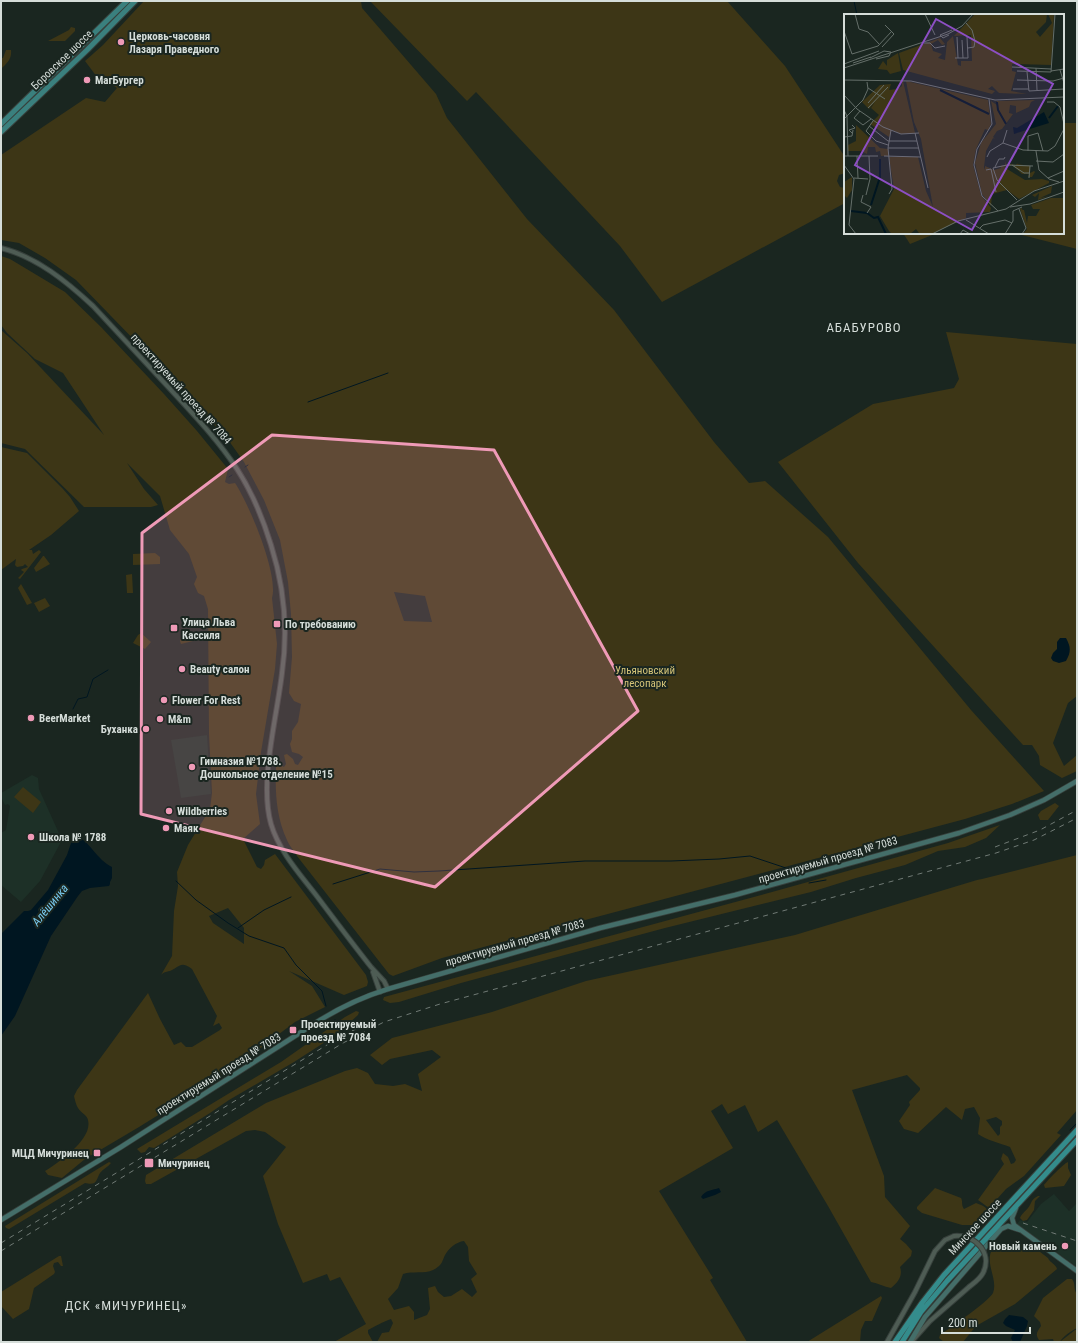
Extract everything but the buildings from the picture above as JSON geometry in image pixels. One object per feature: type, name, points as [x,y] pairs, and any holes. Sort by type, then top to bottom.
[{"type":"highway","name":"Минское шоссе","points":[[895,1342],[922,1303],[944,1275],[1077,1130]]},
{"type":"highway","name":"Минское шоссе","points":[[902,1342],[938,1291],[1077,1140]]},
{"type":"main road","name":"Боровское шоссе","points":[[1,124],[127,1]]},
{"type":"main road","name":"Боровское шоссе","points":[[1,132],[87,50],[135,1]]},
{"type":"main road","name":"проектируемый проезд № 7083","points":[[1,1220],[121,1147],[329,1014],[348,1004],[388,989],[600,928],[773,885],[959,833],[1010,815],[1044,800],[1077,781]]},
{"type":"main road","points":[[1022,1198],[1012,1218],[1014,1224],[1020,1230],[1077,1271]]},
{"type":"main road","points":[[910,1342],[925,1317],[1001,1228],[1008,1226],[1020,1230]]},
{"type":"street","name":"проектируемый проезд № 7084","points":[[1,248],[21,255],[41,265],[76,290],[93,306],[213,437],[237,469],[247,486],[264,524],[271,546],[283,602],[283,665],[267,778],[267,798],[271,824],[279,843],[290,860],[371,968],[384,981],[388,989]]},
{"type":"street","name":"проектируемый проезд № 7084","points":[[371,968],[380,992]]},
{"type":"street","points":[[887,1342],[915,1292],[935,1251],[945,1240],[954,1236],[964,1236],[974,1240],[981,1247],[984,1254],[986,1261],[984,1271],[978,1280],[930,1321],[910,1342]]},
{"type":"highlighted area","points":[[272,435],[494,450],[638,711],[435,887],[141,814],[142,533]]},
{"type":"shaded area","name":"Гимназия №1788. Дошкольное отделение №15","points":[[207,735],[211,794],[181,798],[171,740]]},
{"type":"shaded area","name":"Школа № 1788","points":[[32,775],[38,778],[39,789],[62,840],[40,881],[21,902],[1,885],[1,833],[6,830],[10,806],[8,804],[5,805],[1,797],[1,793]]},
{"type":"shaded area","points":[[1054,1194],[1069,1211],[1076,1204],[1077,1205],[1077,1267],[1017,1224],[1020,1220],[1027,1222],[1041,1204]]},
{"type":"green space","name":"Ульяновский лесопарк","points":[[144,1],[361,1],[362,8],[436,94],[447,118],[527,219],[614,310],[714,442],[749,483],[765,481],[828,537],[971,710],[1044,791],[1012,804],[965,819],[442,958],[393,976],[389,974],[297,856],[288,842],[280,822],[276,794],[276,766],[278,764],[284,767],[286,764],[284,755],[287,754],[293,759],[295,764],[298,765],[303,757],[292,752],[290,744],[292,739],[292,731],[298,722],[301,704],[294,701],[289,693],[292,657],[291,614],[288,582],[280,540],[264,500],[244,462],[229,441],[176,383],[76,280],[45,258],[19,243],[1,240],[1,155],[86,98],[105,102],[117,88],[99,76],[97,77],[85,61],[103,45]],"holes":[[[394,592],[425,596],[432,622],[404,621]]]},
{"type":"green space","points":[[370,1],[727,1],[785,66],[844,155],[844,173],[839,175],[837,181],[840,187],[844,188],[844,204],[662,302],[620,246],[476,92],[467,101]]},
{"type":"green space","points":[[71,27],[75,28],[75,31],[65,41],[48,41],[69,30]]},
{"type":"green space","points":[[6,50],[11,50],[11,56],[9,61],[1,69],[1,58],[3,58]]},
{"type":"green space","points":[[1064,123],[1077,123],[1077,249],[1018,234],[1064,234]]},
{"type":"green space","points":[[904,234],[935,234],[910,244]]},
{"type":"green space","points":[[1,256],[10,259],[65,292],[101,327],[164,394],[228,469],[225,482],[229,484],[235,483],[241,493],[255,523],[267,557],[273,587],[272,598],[277,644],[275,669],[261,752],[256,794],[260,824],[243,839],[257,867],[261,869],[265,860],[275,854],[366,975],[368,982],[367,986],[344,995],[289,971],[312,986],[325,1007],[295,1022],[234,1068],[85,1159],[62,1178],[48,1175],[45,1171],[74,1149],[85,1135],[88,1127],[88,1120],[78,1108],[74,1096],[148,993],[174,1045],[181,1042],[186,1047],[192,1047],[222,1028],[219,1023],[213,1026],[217,1016],[192,969],[188,966],[182,965],[161,975],[172,956],[174,911],[178,886],[177,872],[188,845],[210,809],[212,793],[209,734],[208,609],[204,596],[198,593],[194,584],[197,577],[189,554],[170,530],[160,496],[127,463],[144,489],[158,505],[151,507],[84,507],[25,449],[1,443],[1,330],[27,353],[104,435],[63,373],[35,359],[7,333],[1,325]],"holes":[[[228,908],[244,928],[244,944],[213,923],[209,916]]]},
{"type":"green space","points":[[946,332],[1077,344],[1077,696],[1068,703],[1053,743],[1064,766],[1077,755],[1077,771],[1062,778],[1040,765],[1039,756],[1032,745],[1023,745],[858,563],[778,462],[873,404],[954,388],[959,379]]},
{"type":"green space","points":[[1,447],[27,453],[63,489],[79,511],[51,535],[29,550],[32,550],[33,554],[39,550],[41,552],[20,579],[18,578],[24,572],[21,570],[28,567],[25,564],[17,567],[15,565],[16,559],[1,570]]},
{"type":"green space","points":[[155,553],[160,557],[160,564],[133,565],[133,554]]},
{"type":"green space","points":[[44,556],[50,564],[36,572],[34,568]]},
{"type":"green space","points":[[132,574],[133,593],[127,593],[126,575]]},
{"type":"green space","points":[[21,584],[32,603],[27,605],[18,588]]},
{"type":"green space","points":[[45,598],[50,606],[39,612],[34,603]]},
{"type":"green space","points":[[184,631],[192,635],[193,641],[181,644],[180,641]]},
{"type":"green space","points":[[141,633],[151,642],[145,649],[133,643]]},
{"type":"green space","points":[[23,787],[41,802],[33,813],[14,797]]},
{"type":"green space","points":[[1055,803],[1059,806],[1048,820],[1040,820],[1038,815],[1041,811]]},
{"type":"green space","points":[[1000,825],[986,838],[965,847],[938,851],[905,865],[811,892],[665,928],[461,983],[399,1002],[390,1003],[383,1000],[384,997],[948,843]]},
{"type":"green space","points":[[1077,855],[1077,1110],[1057,1133],[1061,1135],[1024,1176],[1006,1189],[989,1208],[978,1200],[1004,1164],[1001,1159],[1003,1153],[1008,1157],[1011,1164],[1016,1160],[1010,1147],[989,1140],[978,1134],[980,1118],[974,1107],[965,1109],[962,1120],[946,1107],[918,1133],[904,1129],[899,1121],[910,1105],[909,1102],[920,1090],[920,1088],[907,1075],[852,1090],[884,1176],[885,1197],[910,1226],[900,1239],[912,1251],[911,1256],[900,1267],[901,1273],[899,1279],[891,1288],[871,1282],[777,1120],[758,1132],[745,1105],[728,1114],[722,1104],[711,1111],[733,1148],[659,1191],[713,1278],[710,1280],[747,1342],[377,1342],[382,1333],[389,1332],[393,1323],[391,1319],[368,1330],[373,1342],[334,1342],[366,1324],[340,1277],[330,1281],[327,1274],[303,1283],[278,1224],[263,1176],[286,1147],[265,1132],[255,1130],[246,1131],[151,1184],[146,1184],[146,1175],[266,1103],[345,1071],[357,1068],[368,1073],[375,1084],[393,1086],[405,1084],[422,1091],[418,1074],[441,1057],[432,1050],[390,1059],[382,1065],[370,1055],[392,1038],[492,1012],[586,981],[795,935],[977,880]],"holes":[[[996,1117],[1002,1121],[1000,1134],[998,1136],[986,1120]],[[464,1241],[468,1247],[469,1261],[477,1274],[471,1279],[477,1292],[472,1297],[462,1289],[451,1296],[444,1297],[438,1292],[435,1286],[428,1288],[430,1309],[427,1315],[414,1320],[414,1312],[409,1306],[394,1310],[388,1299],[398,1288],[403,1274],[412,1272],[426,1272],[435,1269],[441,1264],[445,1255],[451,1248]]]},
{"type":"green space","points":[[356,1011],[359,1012],[358,1015],[336,1035],[294,1062],[229,1100],[154,1148],[149,1147],[145,1152],[141,1153],[137,1149],[281,1062],[345,1017]]},
{"type":"green space","points":[[109,1162],[111,1163],[100,1173],[94,1183],[85,1183],[9,1229],[6,1228],[5,1226]]},
{"type":"green space","points":[[1068,1162],[1068,1168],[1071,1175],[1064,1186],[1045,1188],[1044,1185]]},
{"type":"green space","points":[[935,1188],[961,1198],[964,1209],[976,1203],[985,1207],[988,1213],[977,1225],[962,1225],[922,1213],[917,1209],[917,1207]]},
{"type":"green space","points":[[1040,1196],[1035,1201],[1034,1210],[1027,1220],[1023,1221],[1020,1218],[1021,1216],[1033,1200]]},
{"type":"green space","points":[[997,1243],[1000,1243],[1010,1252],[1015,1250],[1023,1243],[1031,1245],[1048,1258],[1057,1269],[1015,1304],[976,1326],[963,1342],[944,1342],[939,1338],[940,1335],[977,1308],[993,1293],[994,1281],[990,1255],[992,1249]]},
{"type":"green space","points":[[61,1256],[63,1266],[61,1266],[58,1262],[54,1263],[54,1274],[34,1288],[29,1309],[13,1319],[1,1306],[1,1292]]},
{"type":"green space","points":[[1067,1279],[1072,1279],[1077,1294],[1077,1328],[1065,1336],[1060,1342],[1054,1342],[1053,1339],[1039,1340],[1037,1333],[1041,1326],[1040,1322],[1034,1316],[1043,1298]]},
{"type":"green space","points":[[881,1296],[882,1298],[872,1321],[865,1321],[861,1330],[860,1342],[807,1342]]},
{"type":"green space","points":[[1077,1330],[1077,1342],[1061,1341]]},
{"type":"water","points":[[1060,638],[1066,638],[1070,650],[1066,661],[1059,663],[1053,661],[1051,658],[1057,649],[1057,642]]},
{"type":"water","points":[[76,836],[85,841],[102,860],[112,867],[112,878],[110,884],[109,886],[90,888],[82,891],[78,896],[51,936],[15,1016],[1,1036],[1,934],[24,911],[31,910],[48,890],[67,855],[73,837]]},
{"type":"water","points":[[719,1188],[721,1192],[715,1195],[703,1199],[701,1197],[707,1192]]},
{"type":"water","points":[[1009,1315],[1023,1317],[1028,1321],[1020,1342],[1013,1342],[1011,1338],[1015,1330],[1003,1323]]},
{"type":"waterway","points":[[854,1],[857,14]]},
{"type":"waterway","points":[[308,402],[388,373]]},
{"type":"waterway","name":"Алёшинка","points":[[73,709],[78,699],[87,697],[93,679],[108,670]]},
{"type":"waterway","points":[[333,884],[380,869],[414,872],[585,861],[671,861],[750,856],[789,869]]},
{"type":"waterway","points":[[809,883],[826,880]]},
{"type":"waterway","points":[[176,881],[196,900],[228,923],[249,936],[284,948],[296,965],[322,991],[326,1006]]},
{"type":"waterway","points":[[238,928],[264,910],[291,897]]},
{"type":"waterway","points":[[335,1020],[343,1024],[348,1029]]},
{"type":"waterway","points":[[1070,1130],[1077,1123]]},
{"type":"railway","points":[[995,847],[1040,830],[1077,810]]},
{"type":"railway","points":[[1,1251],[343,1043],[384,1022],[440,1004],[996,853],[1034,840],[1077,818]]},
{"type":"railway","points":[[1,1243],[340,1037],[360,1027]]},
{"type":"railway","points":[[1023,1223],[1077,1241]]},
{"type":"place","name":"Церковь-часовня Лазаря Праведного","points":[[121,42]]},
{"type":"place","name":"МагБургер","points":[[87,80]]},
{"type":"place","name":"По требованию","points":[[277,624]]},
{"type":"place","name":"Улица Льва Кассиля","points":[[174,628]]},
{"type":"place","name":"Beauty салон","points":[[182,669]]},
{"type":"place","name":"Flower For Rest","points":[[164,700]]},
{"type":"place","name":"BeerMarket","points":[[31,718]]},
{"type":"place","name":"M&m","points":[[160,719]]},
{"type":"place","name":"Буханка","points":[[146,729]]},
{"type":"place","name":"Гимназия №1788. Дошкольное отделение №15","points":[[192,767]]},
{"type":"place","name":"Wildberries","points":[[169,811]]},
{"type":"place","name":"Маяк","points":[[166,828]]},
{"type":"place","name":"Школа № 1788","points":[[31,837]]},
{"type":"place","name":"Проектируемый проезд № 7084","points":[[293,1030]]},
{"type":"place","name":"МЦД Мичуринец","points":[[97,1153]]},
{"type":"place","name":"Мичуринец","points":[[149,1163]]},
{"type":"place","name":"Новый камень","points":[[1065,1246]]},
{"type":"district","name":"АБАБУРОВО","points":[[864,327]]},
{"type":"district","name":"ДСК «МИЧУРИНЕЦ»","points":[[126,1305]]}]
